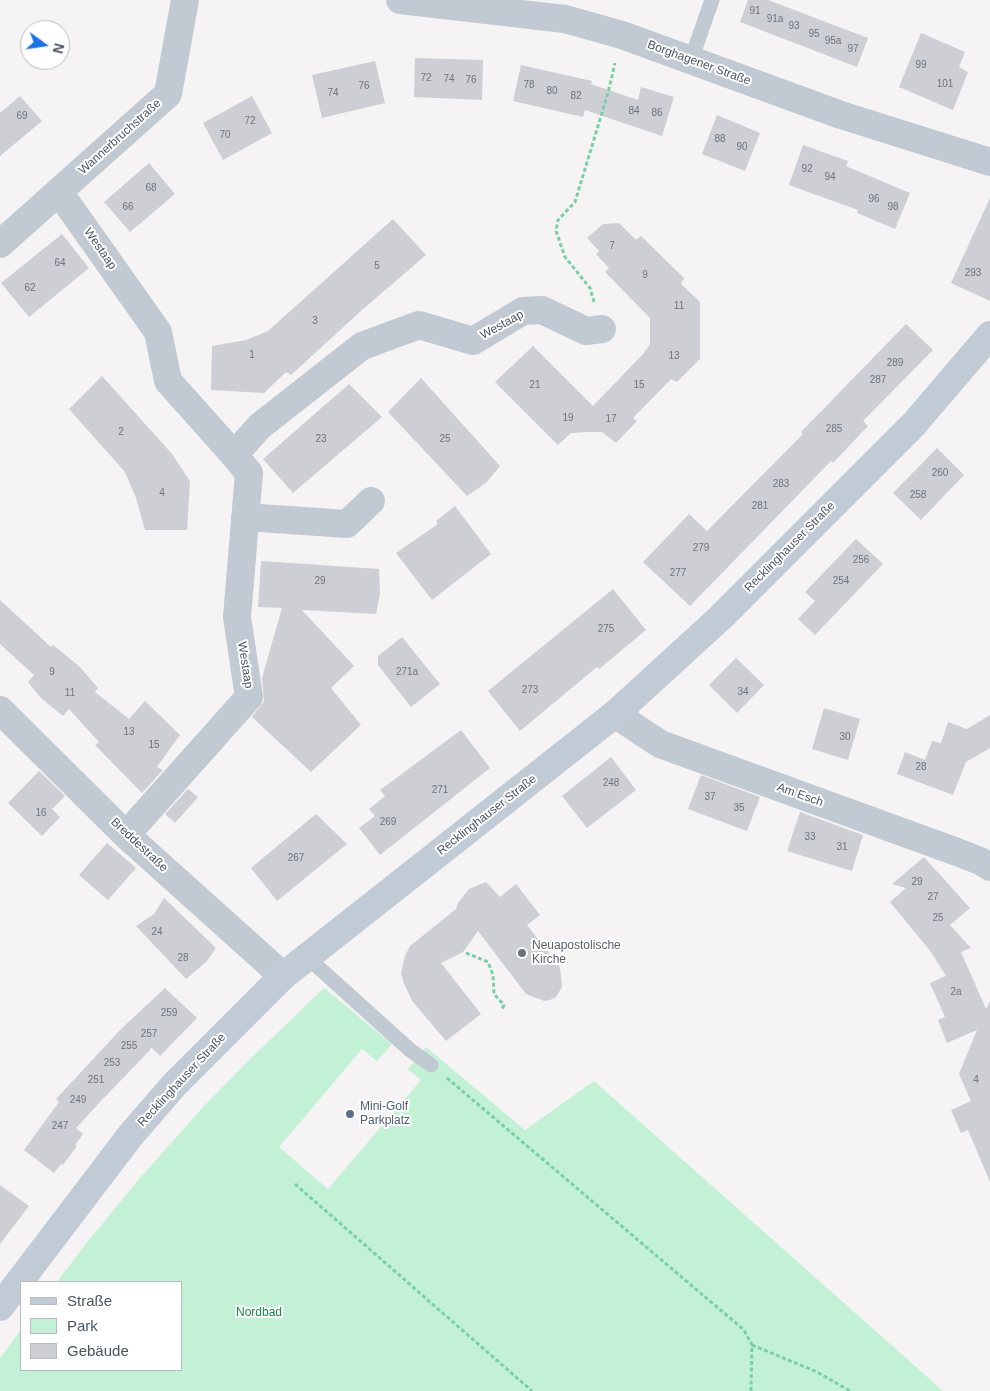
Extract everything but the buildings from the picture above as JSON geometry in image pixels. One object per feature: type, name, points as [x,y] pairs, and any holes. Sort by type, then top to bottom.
[{"type":"street","name":"Wannerbruchstraße","points":[[0,244],[168,94],[185,0]]},
{"type":"street","name":"Borghagener Straße","points":[[400,0],[565,9],[622,35],[841,115],[990,162]]},
{"type":"street","name":"Westaap","points":[[59,192],[158,332],[168,381],[234,454],[248,473],[237,618],[249,697],[126,835]]},
{"type":"street","name":"Westaap","points":[[234,454],[260,426],[362,346],[419,325],[473,342],[523,311],[542,310],[586,331],[602,329]]},
{"type":"street","name":"Recklinghauser Straße","points":[[0,1307],[130,1136],[174,1085],[283,976],[615,714],[720,618],[914,424],[990,335]]},
{"type":"street","points":[[245,517],[347,524],[371,501]]},
{"type":"street","name":"Breddestraße","points":[[0,710],[126,835],[283,976]]},
{"type":"street","name":"Am Esch","points":[[615,714],[660,744],[957,852],[990,867]]},
{"type":"lane","points":[[691,60],[712,0]]},
{"type":"lane","points":[[307,957],[410,1050],[431,1065]]},
{"type":"path","points":[[602,329],[590,288],[565,257],[556,230],[558,220],[575,202],[608,93],[622,35]]},
{"type":"path","points":[[466,954],[488,962],[493,975],[494,994],[504,1005],[502,1009]]},
{"type":"path","points":[[431,1065],[744,1330],[752,1345],[751,1391]]},
{"type":"path","points":[[295,1184],[532,1391]]},
{"type":"path","points":[[752,1345],[817,1372],[850,1391]]},
{"type":"green space","name":"Nordbad","points":[[324,988],[392,1044],[377,1061],[362,1049],[279,1147],[328,1189],[421,1080],[408,1069],[426,1047],[525,1130],[594,1081],[943,1391],[0,1391],[0,1358],[20,1331],[20,1371],[182,1371],[182,1281],[58,1281],[140,1178],[205,1105]]},
{"type":"place","name":"Neuapostolische Kirche","points":[[522,953]]},
{"type":"place","name":"Mini-Golf Parkplatz","points":[[350,1114]]}]
